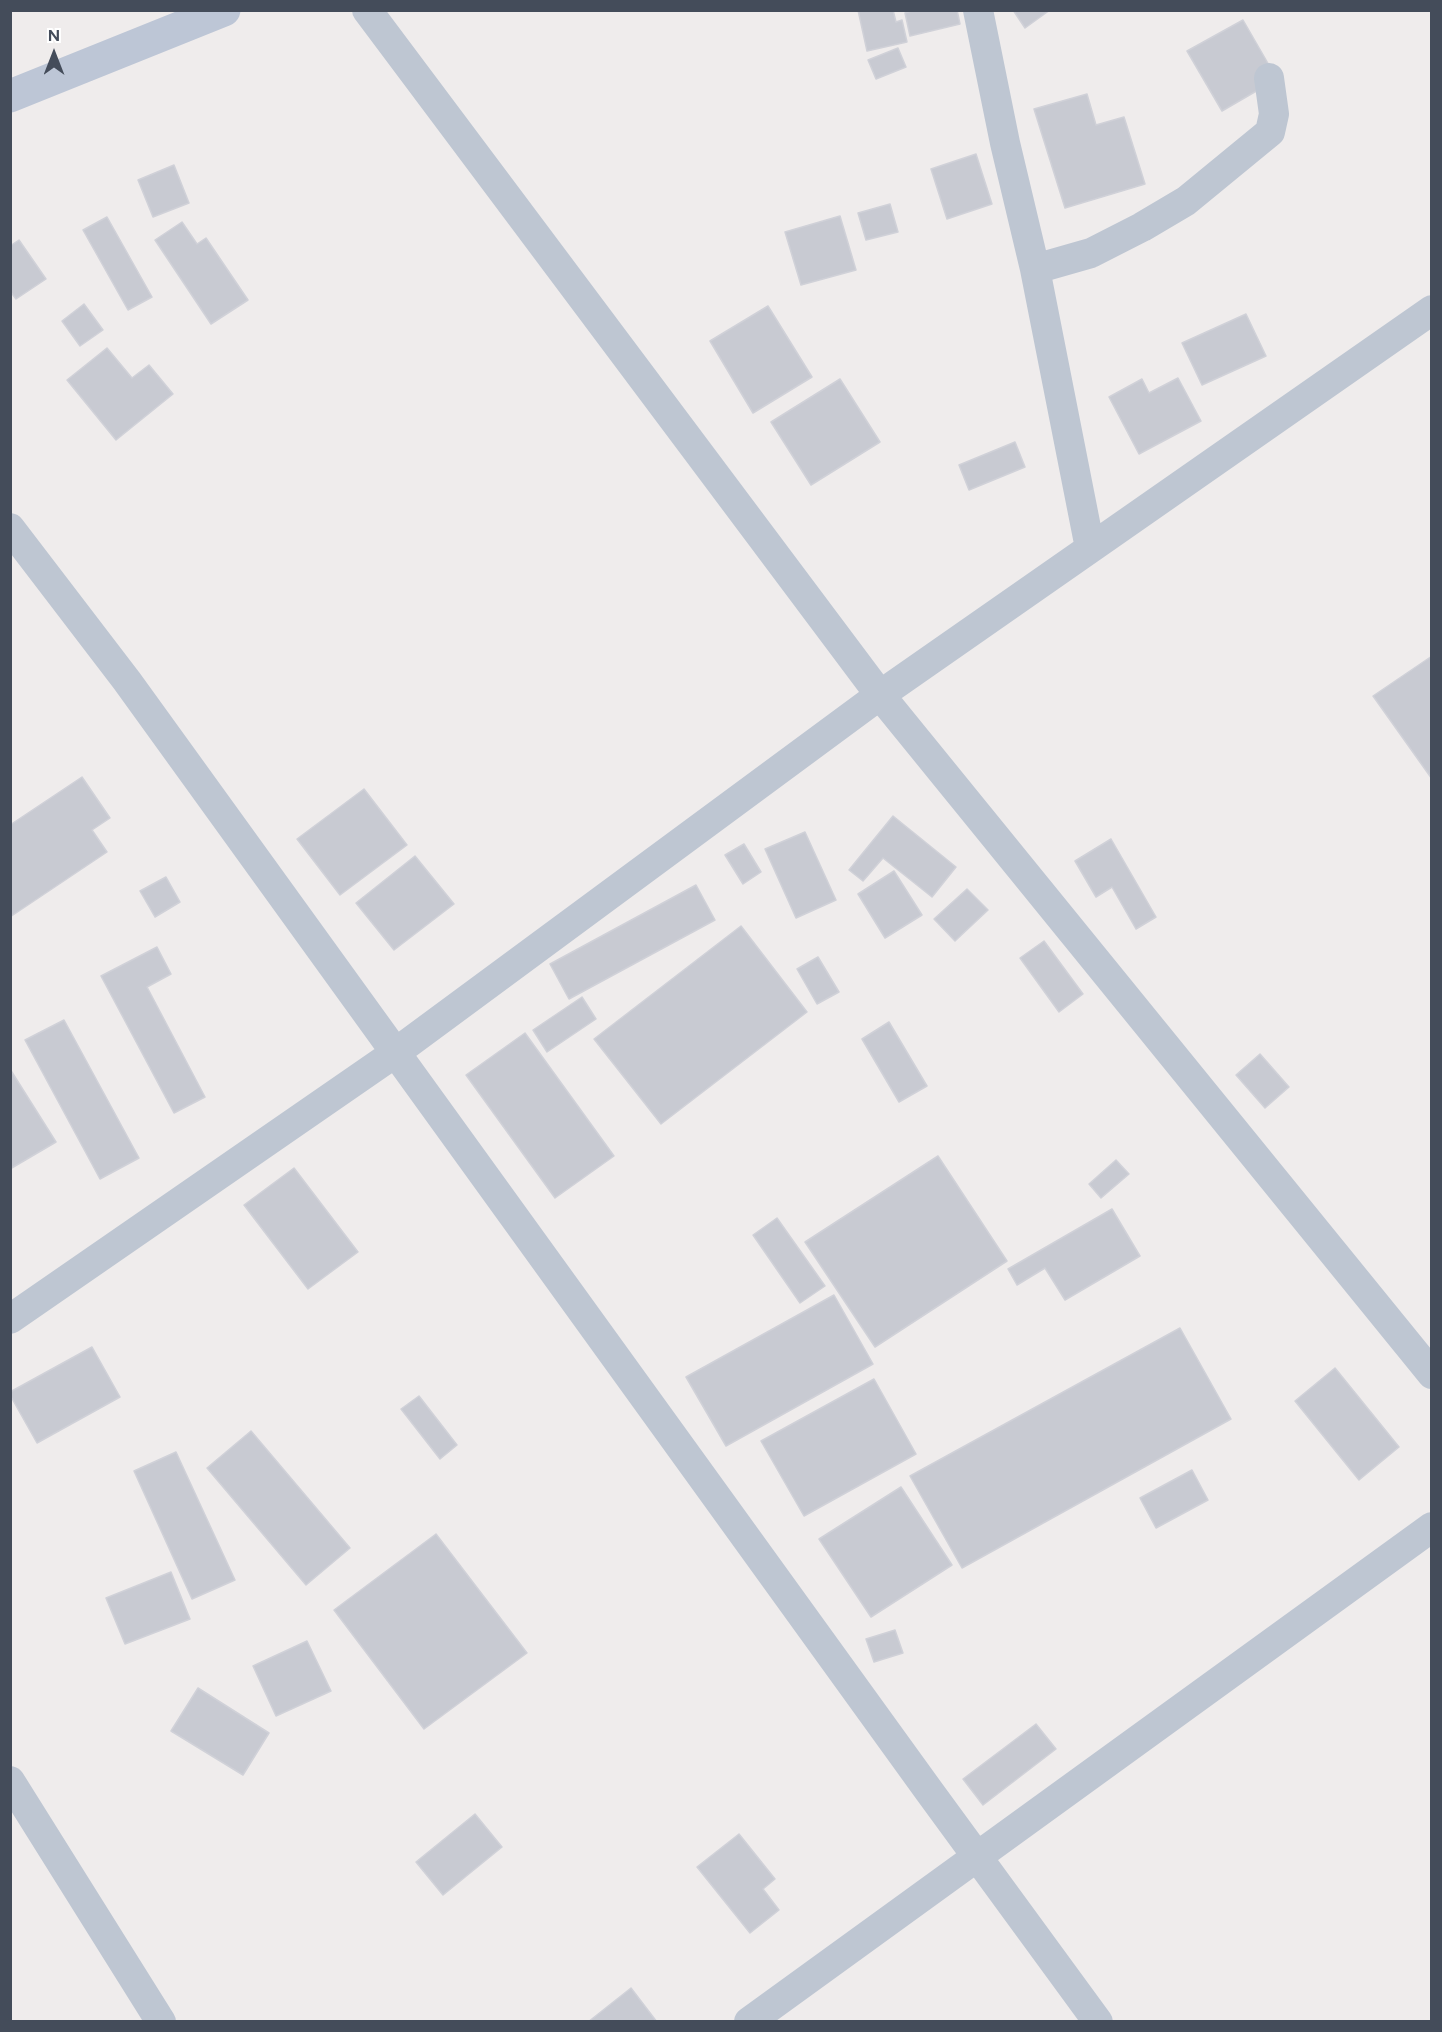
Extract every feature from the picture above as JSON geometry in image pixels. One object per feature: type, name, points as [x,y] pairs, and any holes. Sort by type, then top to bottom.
[{"type":"main road","points":[[10,96],[224,10]]},
{"type":"street","points":[[367,10],[880,695],[1431,1374]]},
{"type":"street","points":[[978,10],[1005,143],[1035,269],[1090,548]]},
{"type":"street","points":[[1035,269],[1090,253],[1142,227],[1186,201],[1270,132],[1274,114],[1269,78]]},
{"type":"street","points":[[10,1319],[395,1053],[880,695],[1431,310]]},
{"type":"street","points":[[10,528],[127,681],[1098,2022]]},
{"type":"street","points":[[749,2022],[1431,1527]]},
{"type":"street","points":[[10,1782],[161,2022]]},
{"type":"building","points":[[858,10],[893,10],[896,22],[902,20],[907,42],[867,51]]},
{"type":"building","points":[[915,10],[957,10],[960,24],[910,36],[905,13]]},
{"type":"building","points":[[1013,10],[1050,10],[1025,28]]},
{"type":"building","points":[[1243,20],[1277,79],[1222,111],[1187,51]]},
{"type":"building","points":[[898,48],[906,67],[876,79],[868,60]]},
{"type":"building","points":[[1087,94],[1096,125],[1124,117],[1145,184],[1065,208],[1034,109]]},
{"type":"building","points":[[976,154],[992,204],[947,219],[931,169]]},
{"type":"building","points":[[174,165],[189,203],[153,217],[138,180]]},
{"type":"building","points":[[890,204],[898,232],[866,240],[858,213]]},
{"type":"building","points":[[840,216],[856,270],[801,285],[785,232]]},
{"type":"building","points":[[107,217],[152,297],[128,310],[83,230]]},
{"type":"building","points":[[182,222],[197,244],[206,238],[248,300],[211,324],[155,240]]},
{"type":"building","points":[[19,240],[46,279],[16,299],[10,291],[10,246]]},
{"type":"building","points":[[84,304],[103,330],[80,346],[62,321]]},
{"type":"building","points":[[768,306],[812,377],[753,413],[710,341]]},
{"type":"building","points":[[1246,314],[1266,356],[1202,385],[1182,343]]},
{"type":"building","points":[[107,348],[132,378],[149,365],[173,394],[116,440],[67,380]]},
{"type":"building","points":[[1178,378],[1201,421],[1139,454],[1109,397],[1142,379],[1149,393]]},
{"type":"building","points":[[840,379],[880,442],[811,485],[771,422]]},
{"type":"building","points":[[1015,442],[1025,467],[969,490],[959,465]]},
{"type":"building","points":[[1432,656],[1432,779],[1373,696]]},
{"type":"building","points":[[82,777],[110,818],[92,830],[107,852],[10,917],[10,825]]},
{"type":"building","points":[[364,789],[407,845],[340,895],[297,839]]},
{"type":"building","points":[[893,816],[956,867],[932,897],[883,858],[863,881],[849,870]]},
{"type":"building","points":[[805,832],[836,900],[796,918],[765,849]]},
{"type":"building","points":[[1111,839],[1156,917],[1136,929],[1112,887],[1096,897],[1075,861]]},
{"type":"building","points":[[744,844],[761,872],[743,884],[725,855]]},
{"type":"building","points":[[415,856],[454,904],[394,950],[356,903]]},
{"type":"building","points":[[894,871],[922,915],[885,938],[858,894]]},
{"type":"building","points":[[166,877],[180,902],[155,917],[140,891]]},
{"type":"building","points":[[696,885],[715,920],[569,999],[550,964]]},
{"type":"building","points":[[967,889],[988,910],[955,941],[934,919]]},
{"type":"building","points":[[741,926],[807,1012],[661,1124],[594,1039]]},
{"type":"building","points":[[1044,941],[1083,994],[1059,1012],[1020,958]]},
{"type":"building","points":[[157,947],[171,974],[147,987],[205,1097],[174,1113],[101,976]]},
{"type":"building","points":[[818,957],[839,992],[817,1004],[797,969]]},
{"type":"building","points":[[582,997],[596,1019],[547,1052],[533,1030]]},
{"type":"building","points":[[64,1020],[139,1158],[100,1179],[25,1040]]},
{"type":"building","points":[[889,1022],[927,1086],[899,1102],[862,1039]]},
{"type":"building","points":[[525,1033],[614,1156],[555,1198],[466,1075]]},
{"type":"building","points":[[1260,1054],[1289,1087],[1265,1108],[1236,1075]]},
{"type":"building","points":[[10,1069],[56,1142],[10,1169]]},
{"type":"building","points":[[938,1156],[1007,1261],[875,1347],[805,1242]]},
{"type":"building","points":[[1116,1160],[1129,1174],[1101,1198],[1089,1184]]},
{"type":"building","points":[[294,1168],[358,1252],[308,1289],[244,1205]]},
{"type":"building","points":[[1112,1209],[1140,1256],[1065,1300],[1045,1268],[1017,1285],[1008,1269]]},
{"type":"building","points":[[777,1218],[825,1286],[800,1303],[753,1235]]},
{"type":"building","points":[[834,1295],[873,1364],[726,1446],[686,1377]]},
{"type":"building","points":[[1180,1328],[1231,1419],[962,1568],[910,1476]]},
{"type":"building","points":[[92,1347],[120,1397],[37,1443],[10,1392]]},
{"type":"building","points":[[1335,1368],[1399,1447],[1359,1480],[1295,1401]]},
{"type":"building","points":[[874,1379],[916,1454],[804,1516],[761,1441]]},
{"type":"building","points":[[419,1396],[457,1445],[440,1459],[401,1409]]},
{"type":"building","points":[[251,1431],[350,1548],[306,1585],[207,1468]]},
{"type":"building","points":[[176,1452],[235,1580],[192,1599],[134,1471]]},
{"type":"building","points":[[1192,1470],[1208,1500],[1156,1528],[1140,1498]]},
{"type":"building","points":[[901,1487],[952,1565],[871,1617],[819,1539]]},
{"type":"building","points":[[436,1534],[527,1653],[424,1729],[334,1610]]},
{"type":"building","points":[[171,1572],[190,1619],[125,1644],[106,1598]]},
{"type":"building","points":[[895,1630],[903,1653],[874,1662],[866,1639]]},
{"type":"building","points":[[307,1641],[331,1691],[276,1716],[253,1666]]},
{"type":"building","points":[[198,1688],[269,1733],[243,1775],[171,1731]]},
{"type":"building","points":[[1036,1724],[1056,1749],[983,1805],[963,1779]]},
{"type":"building","points":[[475,1814],[502,1847],[443,1895],[416,1862]]},
{"type":"building","points":[[739,1834],[775,1879],[763,1889],[779,1910],[750,1933],[697,1867]]},
{"type":"building","points":[[631,1988],[657,2022],[588,2022]]}]
